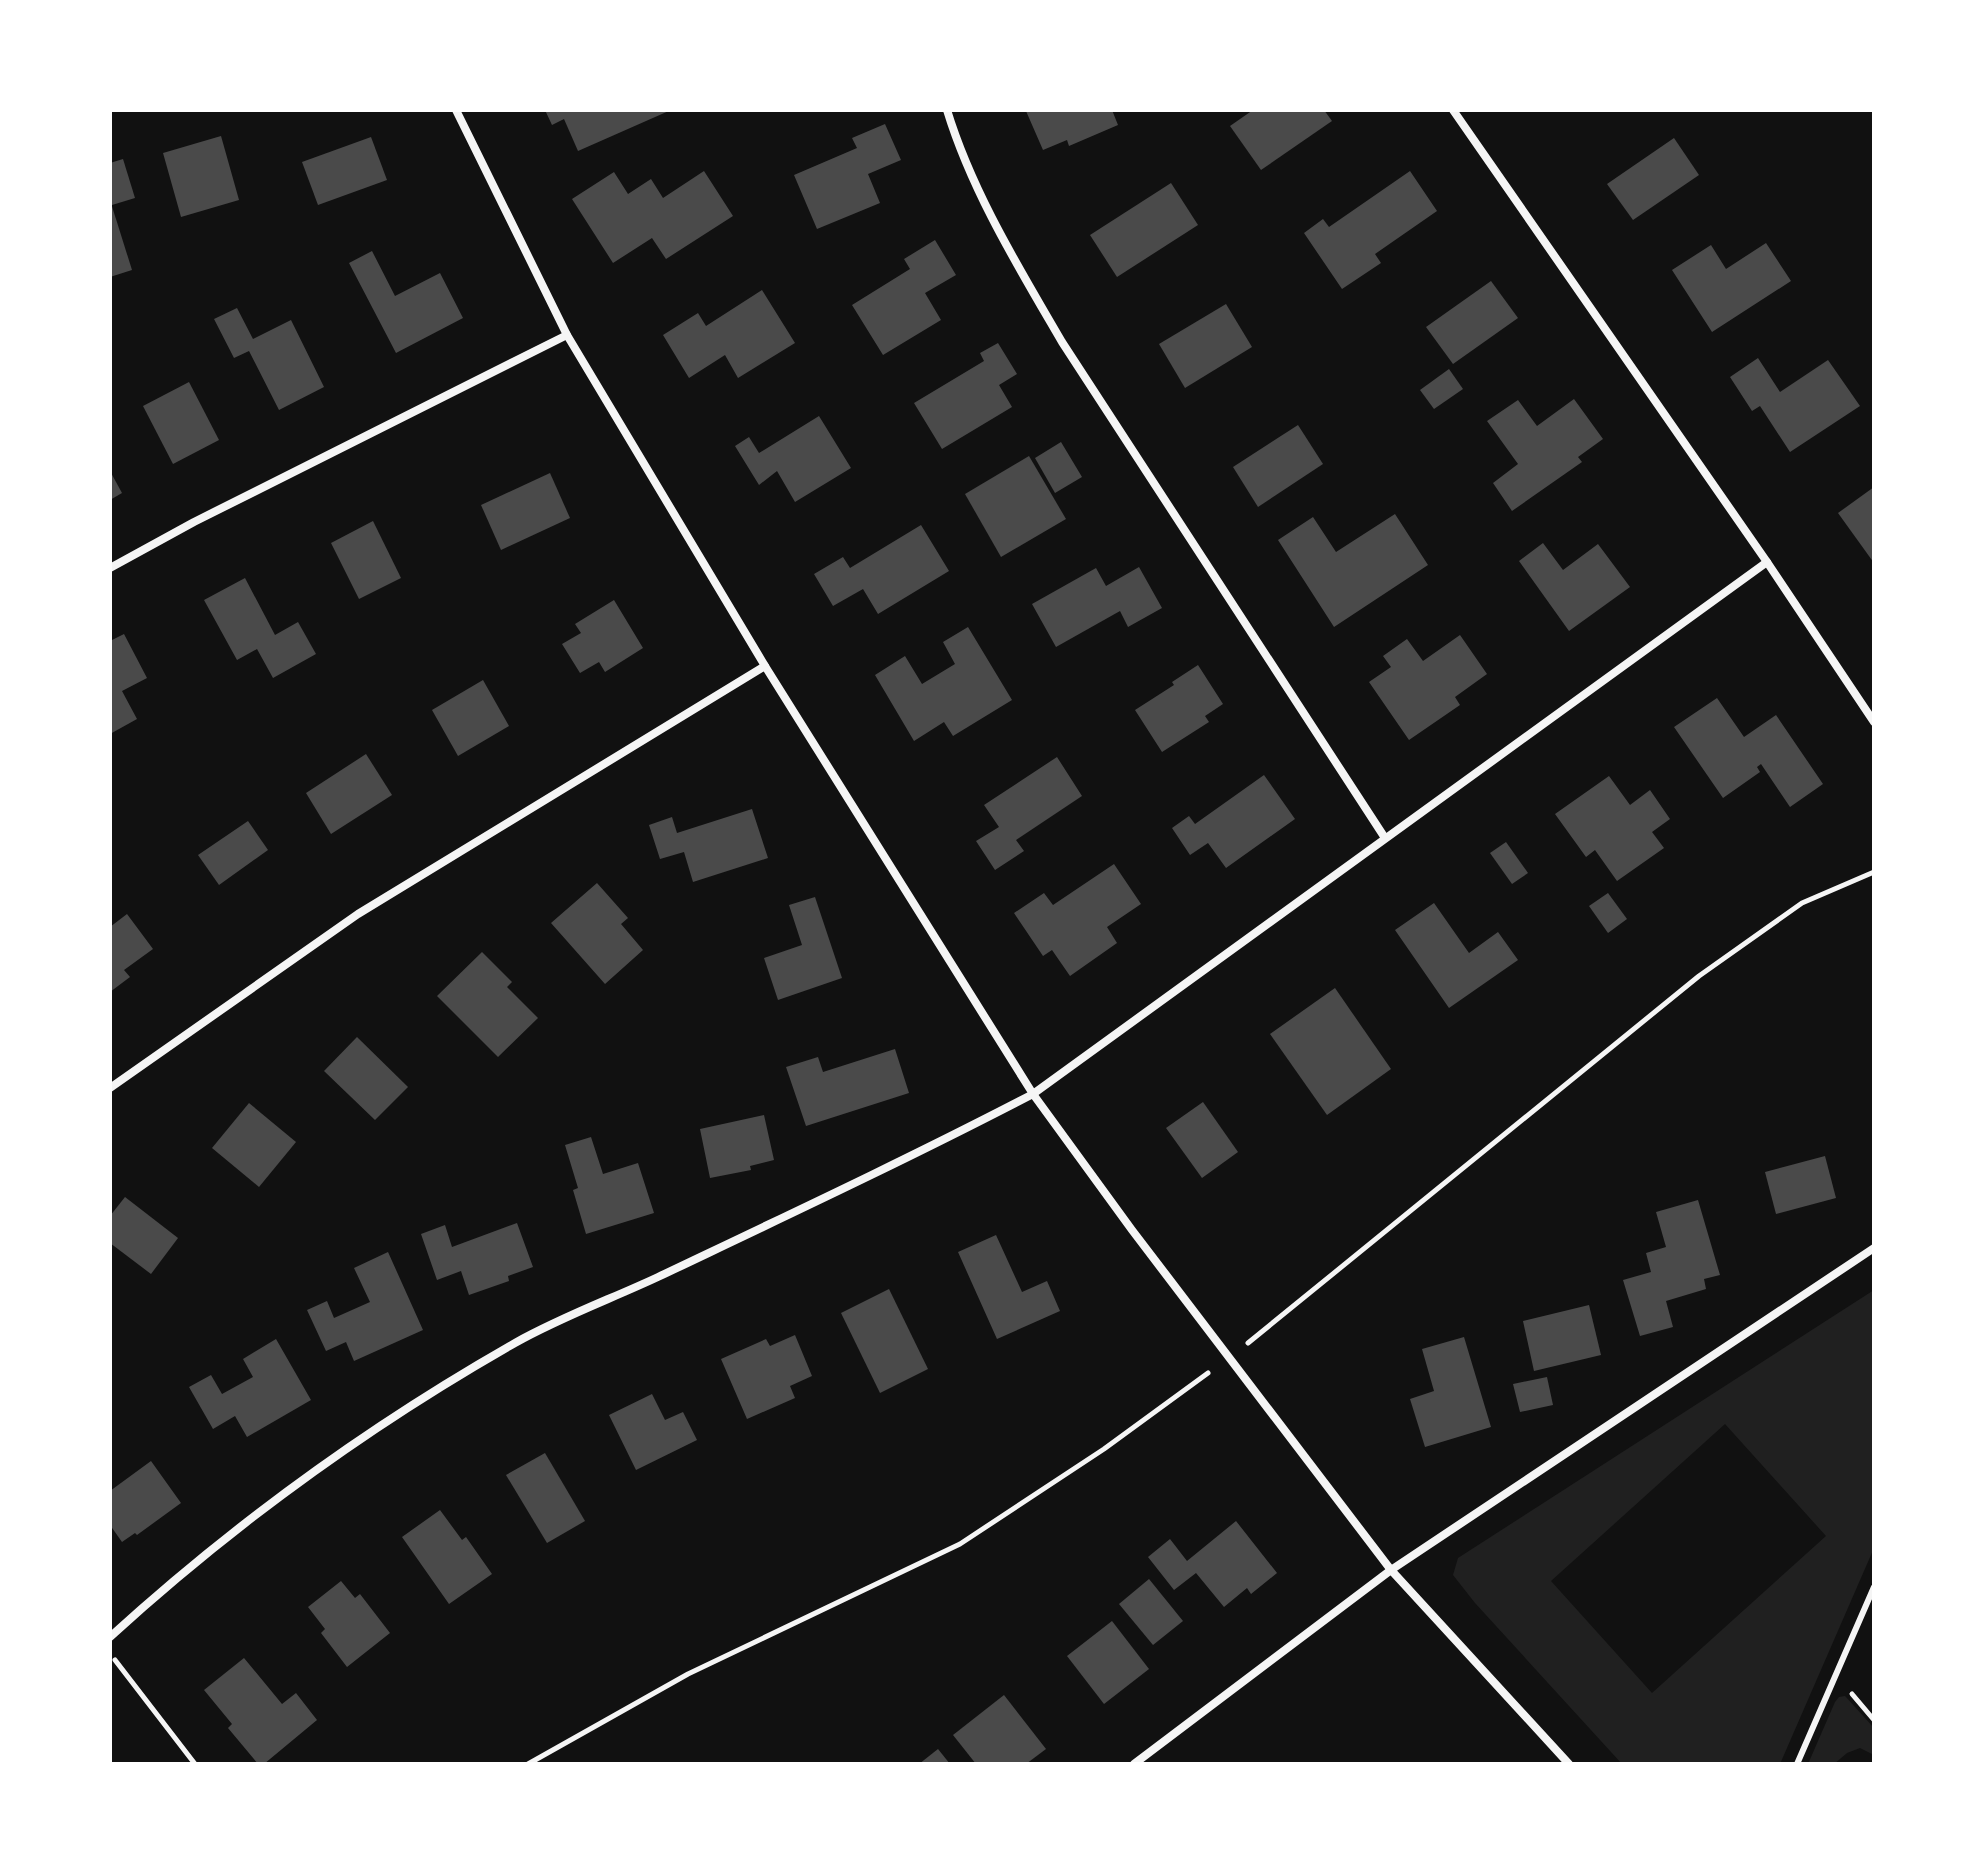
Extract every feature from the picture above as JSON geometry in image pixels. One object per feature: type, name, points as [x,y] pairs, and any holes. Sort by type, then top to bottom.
[{"type":"street","points":[[456,110],[567,335],[765,666],[1033,1094],[1132,1230],[1231,1356],[1391,1570],[1569,1764]]},
{"type":"street","points":[[947,110],[983,198],[1016,264],[1062,342],[1385,838]]},
{"type":"street","points":[[1453,110],[1767,562],[1874,722]]},
{"type":"street","points":[[110,568],[194,522],[567,335]]},
{"type":"street","points":[[110,1637],[213,1547],[299,1481],[362,1437],[518,1341],[950,1138],[1033,1094],[1767,562]]},
{"type":"street","points":[[110,1088],[358,914],[765,666]]},
{"type":"street","points":[[1134,1764],[1391,1570],[1874,1248]]},
{"type":"lane","points":[[1797,1764],[1874,1587]]},
{"type":"path","points":[[528,1764],[688,1674],[960,1544],[1104,1449],[1231,1356],[1699,976],[1802,903],[1874,872]]},
{"type":"path","points":[[110,1654],[195,1764]]},
{"type":"shaded area","points":[[1874,1290],[1874,1548],[1780,1764],[1622,1764],[1475,1603],[1453,1575],[1458,1558]],"holes":[[[1725,1424],[1826,1536],[1652,1693],[1551,1581]]]},
{"type":"shaded area","points":[[1845,1696],[1874,1728],[1874,1755],[1860,1748],[1847,1753],[1834,1764],[1808,1764],[1835,1702]]},
{"type":"building","points":[[545,110],[671,110],[578,151],[564,119],[552,125]]},
{"type":"building","points":[[1028,110],[1112,110],[1118,125],[1069,146],[1067,140],[1043,150]]},
{"type":"building","points":[[1253,110],[1324,110],[1332,121],[1261,170],[1230,126]]},
{"type":"building","points":[[885,124],[901,160],[868,174],[880,203],[817,229],[794,175],[857,148],[852,138]]},
{"type":"building","points":[[221,136],[239,200],[181,217],[163,153]]},
{"type":"building","points":[[371,137],[387,180],[318,205],[302,162]]},
{"type":"building","points":[[1674,138],[1699,175],[1633,220],[1607,184]]},
{"type":"building","points":[[123,159],[135,198],[112,205],[110,163]]},
{"type":"building","points":[[704,171],[733,216],[666,259],[652,238],[613,263],[572,199],[614,172],[628,194],[651,179],[663,198]]},
{"type":"building","points":[[1410,171],[1437,211],[1375,254],[1381,263],[1342,289],[1304,233],[1323,219],[1329,227]]},
{"type":"building","points":[[1171,183],[1198,225],[1117,277],[1090,235]]},
{"type":"building","points":[[110,200],[132,270],[110,277]]},
{"type":"building","points":[[935,240],[956,275],[925,293],[941,320],[883,355],[852,305],[910,269],[904,259]]},
{"type":"building","points":[[1766,243],[1791,281],[1712,332],[1672,270],[1711,245],[1726,269]]},
{"type":"building","points":[[372,251],[395,296],[440,273],[463,318],[396,353],[349,263]]},
{"type":"building","points":[[1491,281],[1518,318],[1453,364],[1426,327]]},
{"type":"building","points":[[762,290],[795,343],[738,378],[725,355],[689,378],[663,335],[698,313],[706,326]]},
{"type":"building","points":[[1226,304],[1252,347],[1185,388],[1159,344]]},
{"type":"building","points":[[237,308],[253,339],[291,320],[324,387],[279,410],[249,351],[234,358],[214,319]]},
{"type":"building","points":[[998,343],[1017,374],[999,385],[1012,407],[942,449],[914,403],[984,361],[980,353]]},
{"type":"building","points":[[1758,358],[1780,392],[1828,360],[1860,406],[1790,452],[1760,406],[1752,411],[1730,377]]},
{"type":"building","points":[[1449,369],[1463,389],[1434,409],[1420,390]]},
{"type":"building","points":[[189,382],[219,440],[173,464],[143,406]]},
{"type":"building","points":[[1574,399],[1603,439],[1578,457],[1582,462],[1512,511],[1493,483],[1518,464],[1487,421],[1518,400],[1537,426]]},
{"type":"building","points":[[819,416],[851,468],[795,502],[777,471],[759,485],[735,446],[749,437],[759,453]]},
{"type":"building","points":[[1298,425],[1323,464],[1258,507],[1233,467]]},
{"type":"building","points":[[1061,442],[1082,477],[1055,493],[1035,458]]},
{"type":"building","points":[[1029,456],[1066,519],[1001,557],[965,494]]},
{"type":"building","points":[[110,471],[122,493],[110,500]]},
{"type":"building","points":[[550,473],[570,518],[501,550],[481,505]]},
{"type":"building","points":[[1874,487],[1874,563],[1838,513]]},
{"type":"building","points":[[1395,514],[1428,565],[1334,627],[1278,540],[1313,517],[1336,552]]},
{"type":"building","points":[[373,521],[401,578],[359,599],[331,543]]},
{"type":"building","points":[[921,525],[949,571],[878,614],[863,589],[833,606],[814,574],[843,557],[850,568]]},
{"type":"building","points":[[1543,543],[1563,570],[1598,544],[1630,587],[1569,631],[1519,561]]},
{"type":"building","points":[[1139,567],[1162,608],[1128,627],[1120,611],[1056,647],[1032,604],[1096,568],[1106,586]]},
{"type":"building","points":[[245,578],[275,635],[298,622],[316,654],[273,678],[257,649],[237,660],[204,600]]},
{"type":"building","points":[[614,600],[643,648],[605,672],[599,662],[580,673],[562,644],[581,633],[575,624]]},
{"type":"building","points":[[968,627],[1012,700],[953,736],[944,722],[914,741],[875,675],[905,656],[922,684],[955,664],[943,642]]},
{"type":"building","points":[[124,634],[147,678],[122,691],[137,719],[110,734],[110,641]]},
{"type":"building","points":[[1460,635],[1487,674],[1455,697],[1460,705],[1409,740],[1369,682],[1391,667],[1383,656],[1407,639],[1423,661]]},
{"type":"building","points":[[1198,665],[1223,704],[1205,716],[1209,722],[1162,752],[1135,710]]},
{"type":"building","points":[[483,680],[509,726],[458,756],[432,710]]},
{"type":"building","points":[[1717,698],[1744,737],[1776,715],[1823,784],[1790,807],[1761,764],[1757,767],[1760,772],[1723,798],[1674,727]]},
{"type":"building","points":[[366,754],[392,795],[331,834],[306,793]]},
{"type":"building","points":[[1057,757],[1082,796],[1016,840],[1024,851],[995,870],[976,841],[999,827],[984,805]]},
{"type":"building","points":[[1264,775],[1295,819],[1226,868],[1208,843],[1190,855],[1172,828],[1189,816],[1195,824]]},
{"type":"building","points":[[1609,776],[1630,805],[1650,790],[1670,819],[1652,832],[1664,848],[1617,881],[1595,850],[1586,857],[1555,814]]},
{"type":"building","points":[[752,809],[768,858],[693,882],[684,852],[660,859],[649,825],[672,817],[677,833]]},
{"type":"building","points":[[248,821],[268,850],[219,885],[198,855]]},
{"type":"building","points":[[1506,842],[1528,873],[1512,884],[1490,853]]},
{"type":"building","points":[[1114,864],[1141,904],[1107,927],[1117,943],[1070,976],[1052,950],[1043,956],[1014,913],[1044,893],[1053,905]]},
{"type":"building","points":[[597,883],[628,918],[621,924],[643,950],[605,984],[551,923]]},
{"type":"building","points":[[1608,893],[1627,919],[1608,933],[1589,906]]},
{"type":"building","points":[[815,897],[842,978],[778,1000],[764,958],[802,945],[789,905]]},
{"type":"building","points":[[1434,903],[1469,953],[1498,932],[1518,960],[1449,1008],[1395,930]]},
{"type":"building","points":[[127,914],[153,949],[124,970],[130,977],[110,992],[110,927]]},
{"type":"building","points":[[482,952],[512,982],[507,987],[538,1018],[498,1057],[437,996]]},
{"type":"building","points":[[1335,988],[1391,1069],[1327,1115],[1270,1034]]},
{"type":"building","points":[[357,1037],[408,1087],[375,1120],[324,1071]]},
{"type":"building","points":[[895,1049],[909,1093],[806,1126],[786,1067],[818,1057],[823,1072]]},
{"type":"building","points":[[1203,1102],[1238,1152],[1202,1178],[1166,1128]]},
{"type":"building","points":[[249,1103],[296,1142],[259,1187],[212,1148]]},
{"type":"building","points":[[764,1115],[774,1160],[750,1166],[751,1170],[710,1178],[700,1129]]},
{"type":"building","points":[[591,1137],[603,1174],[638,1163],[654,1213],[586,1234],[573,1190],[578,1188],[565,1145]]},
{"type":"building","points":[[1825,1156],[1836,1198],[1776,1214],[1765,1172]]},
{"type":"building","points":[[125,1197],[178,1238],[151,1274],[110,1243],[110,1216]]},
{"type":"building","points":[[1698,1200],[1720,1275],[1704,1279],[1706,1289],[1666,1301],[1673,1327],[1640,1336],[1623,1280],[1651,1272],[1646,1253],[1666,1247],[1656,1212]]},
{"type":"building","points":[[517,1223],[533,1267],[508,1276],[509,1281],[469,1295],[461,1271],[437,1280],[421,1234],[445,1225],[452,1247]]},
{"type":"building","points":[[996,1235],[1022,1292],[1047,1281],[1060,1311],[997,1339],[958,1252]]},
{"type":"building","points":[[388,1252],[423,1330],[354,1361],[346,1342],[326,1351],[307,1310],[327,1301],[334,1318],[370,1302],[354,1268]]},
{"type":"building","points":[[889,1289],[928,1369],[880,1393],[841,1313]]},
{"type":"building","points":[[1589,1305],[1601,1355],[1534,1371],[1523,1321]]},
{"type":"building","points":[[795,1335],[812,1376],[790,1386],[795,1398],[747,1419],[721,1359],[766,1339],[770,1346]]},
{"type":"building","points":[[1464,1337],[1491,1427],[1425,1447],[1410,1399],[1434,1391],[1422,1349]]},
{"type":"building","points":[[276,1339],[311,1400],[247,1437],[235,1416],[213,1429],[189,1387],[211,1375],[222,1394],[253,1377],[243,1359]]},
{"type":"building","points":[[1547,1377],[1553,1405],[1520,1412],[1513,1384]]},
{"type":"building","points":[[652,1394],[665,1420],[683,1412],[697,1440],[636,1470],[609,1415]]},
{"type":"building","points":[[545,1453],[585,1521],[547,1543],[506,1475]]},
{"type":"building","points":[[151,1461],[181,1503],[137,1535],[135,1533],[122,1542],[110,1525],[110,1491]]},
{"type":"building","points":[[440,1510],[462,1540],[466,1537],[492,1574],[449,1604],[402,1537]]},
{"type":"building","points":[[1236,1521],[1277,1573],[1251,1594],[1247,1588],[1224,1607],[1196,1573],[1174,1590],[1148,1557],[1170,1539],[1187,1561]]},
{"type":"building","points":[[1149,1579],[1183,1621],[1153,1645],[1119,1604]]},
{"type":"building","points":[[341,1581],[355,1598],[360,1594],[390,1633],[347,1667],[321,1633],[325,1629],[308,1607]]},
{"type":"building","points":[[1112,1621],[1149,1669],[1104,1704],[1067,1656]]},
{"type":"building","points":[[244,1658],[282,1704],[296,1693],[317,1720],[264,1764],[258,1764],[228,1728],[232,1724],[204,1690]]},
{"type":"building","points":[[1004,1695],[1046,1749],[1026,1764],[976,1764],[953,1735]]},
{"type":"building","points":[[938,1749],[950,1764],[919,1764]]}]
